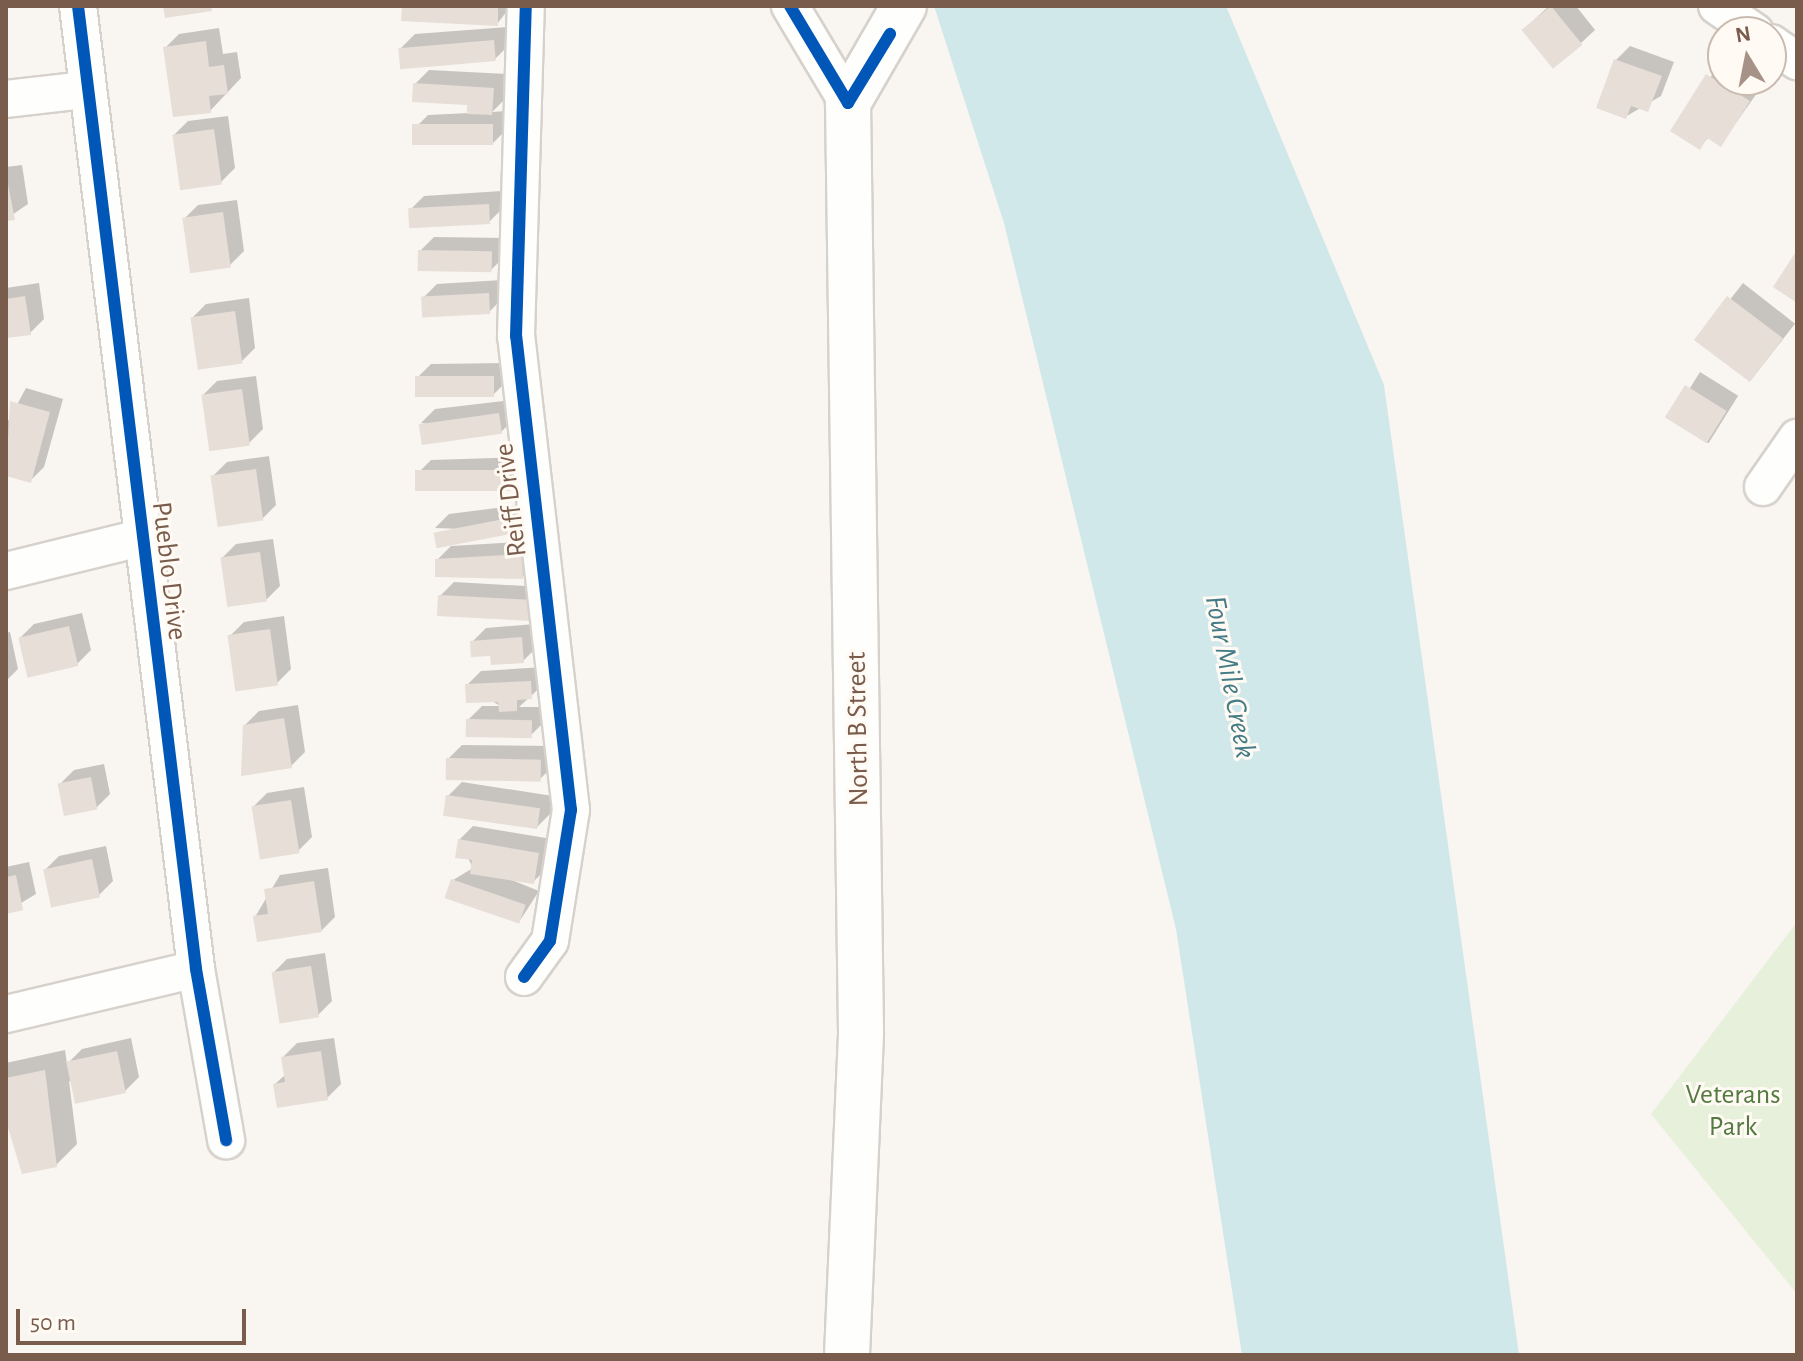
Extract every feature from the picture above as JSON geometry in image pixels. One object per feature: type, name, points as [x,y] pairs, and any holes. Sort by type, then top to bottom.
[{"type":"main road","points":[[848,103],[897,20]]},
{"type":"main road","name":"North B Street","points":[[847,1355],[861,1032],[848,103]]},
{"type":"street","name":"Pueblo Drive","points":[[78,6],[85,90],[196,969],[226,1140]]},
{"type":"street","name":"Reiff Drive","points":[[524,977],[550,941],[571,810],[516,336],[526,6]]},
{"type":"street","points":[[790,6],[848,103]]},
{"type":"street","points":[[6,99],[85,90]]},
{"type":"street","points":[[1763,487],[1797,438]]},
{"type":"street","points":[[6,571],[140,538]]},
{"type":"street","points":[[6,1014],[196,969]]},
{"type":"green space","name":"Veterans Park","points":[[1797,922],[1797,1294],[1651,1114]]},
{"type":"water","name":"Four Mile Creek","points":[[934,6],[1226,6],[1384,385],[1519,1355],[1242,1355],[1176,929],[1004,223]]},
{"type":"building","points":[[163,6],[211,6],[212,11],[165,18]]},
{"type":"building","points":[[402,6],[498,6],[498,26],[401,21]]},
{"type":"building","points":[[1551,6],[1582,45],[1553,69],[1521,30]]},
{"type":"building","points":[[494,40],[496,61],[400,69],[398,48]]},
{"type":"building","points":[[206,41],[209,67],[224,65],[228,94],[209,96],[211,113],[173,117],[163,47]]},
{"type":"building","points":[[1614,59],[1662,76],[1648,112],[1631,106],[1626,119],[1596,108]]},
{"type":"building","points":[[1706,74],[1707,96],[1742,96],[1750,101],[1721,147],[1707,138],[1700,150],[1670,131]]},
{"type":"building","points":[[413,83],[494,88],[492,115],[467,114],[467,105],[412,102]]},
{"type":"building","points":[[412,124],[493,124],[493,145],[412,145]]},
{"type":"building","points":[[214,129],[222,184],[180,190],[172,135]]},
{"type":"building","points":[[6,174],[15,220],[6,221]]},
{"type":"building","points":[[489,204],[490,224],[409,228],[408,208]]},
{"type":"building","points":[[223,212],[231,267],[190,273],[182,218]]},
{"type":"building","points":[[418,250],[492,251],[492,272],[418,271]]},
{"type":"building","points":[[1797,250],[1797,303],[1773,287]]},
{"type":"building","points":[[489,293],[490,314],[422,318],[421,297]]},
{"type":"building","points":[[25,296],[31,335],[6,338],[6,299]]},
{"type":"building","points":[[1727,296],[1783,338],[1750,382],[1694,340]]},
{"type":"building","points":[[235,311],[242,363],[198,370],[190,317]]},
{"type":"building","points":[[415,376],[494,376],[494,397],[415,397]]},
{"type":"building","points":[[1685,385],[1727,411],[1706,443],[1665,417]]},
{"type":"building","points":[[242,389],[250,445],[209,451],[201,395]]},
{"type":"building","points":[[10,401],[50,412],[31,483],[6,476]]},
{"type":"building","points":[[499,413],[502,434],[422,445],[419,424]]},
{"type":"building","points":[[256,469],[263,520],[218,527],[210,475]]},
{"type":"building","points":[[415,470],[510,470],[510,491],[415,491]]},
{"type":"building","points":[[514,517],[517,533],[437,548],[434,533]]},
{"type":"building","points":[[260,552],[267,602],[227,607],[220,558]]},
{"type":"building","points":[[522,554],[523,579],[435,577],[435,559]]},
{"type":"building","points":[[438,595],[530,600],[529,621],[437,616]]},
{"type":"building","points":[[69,626],[78,666],[28,678],[18,638]]},
{"type":"building","points":[[270,629],[278,685],[235,691],[227,635]]},
{"type":"building","points":[[522,637],[524,663],[491,665],[490,656],[471,657],[470,641]]},
{"type":"building","points":[[531,681],[532,699],[517,700],[517,711],[499,712],[498,702],[466,703],[465,684]]},
{"type":"building","points":[[284,718],[292,768],[241,776],[243,725]]},
{"type":"building","points":[[466,719],[532,720],[532,738],[466,737]]},
{"type":"building","points":[[446,758],[541,760],[541,782],[446,780]]},
{"type":"building","points":[[91,777],[97,809],[64,816],[58,783]]},
{"type":"building","points":[[446,795],[540,808],[537,829],[443,816]]},
{"type":"building","points":[[291,800],[299,853],[260,860],[251,806]]},
{"type":"building","points":[[458,839],[539,853],[534,884],[470,874],[472,860],[455,858]]},
{"type":"building","points":[[92,859],[100,897],[51,908],[43,869]]},
{"type":"building","points":[[16,875],[23,910],[6,914],[6,877]]},
{"type":"building","points":[[451,879],[526,905],[519,924],[444,898]]},
{"type":"building","points":[[314,881],[322,932],[257,942],[253,916],[268,914],[264,889]]},
{"type":"building","points":[[311,966],[319,1017],[280,1024],[271,972]]},
{"type":"building","points":[[117,1051],[126,1093],[75,1104],[66,1062]]},
{"type":"building","points":[[321,1051],[328,1100],[277,1108],[273,1084],[285,1082],[281,1057]]},
{"type":"building","points":[[45,1070],[57,1167],[22,1174],[6,1121],[6,1078]]},
{"type":"cycle path","points":[[78,6],[196,969],[226,1140]]},
{"type":"cycle path","points":[[524,977],[550,941],[571,810],[516,336],[526,6]]},
{"type":"cycle path","points":[[790,6],[848,103],[890,34]]}]
